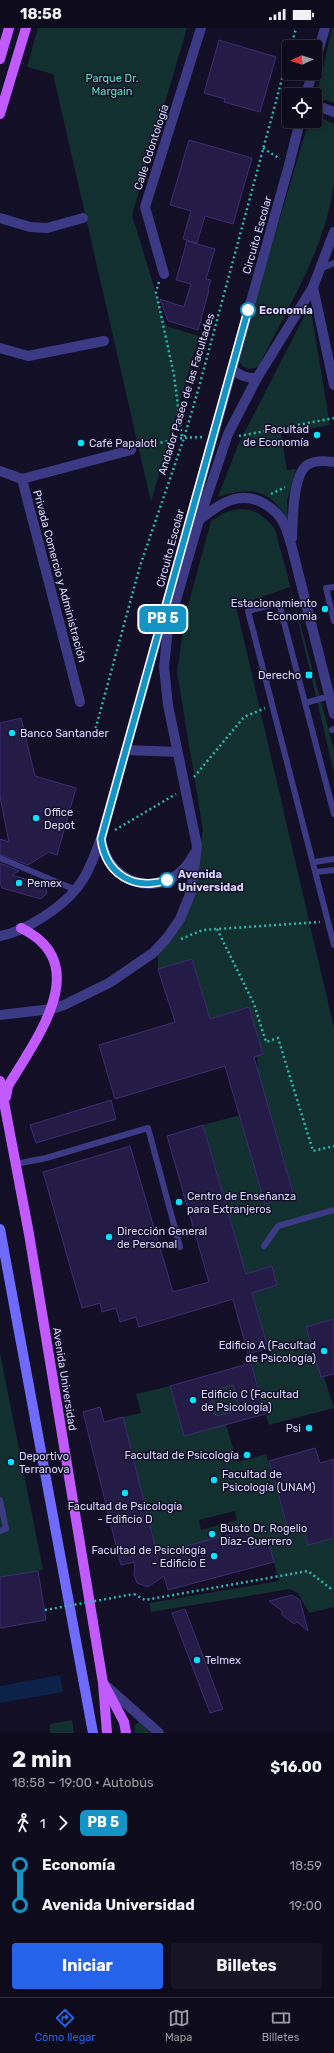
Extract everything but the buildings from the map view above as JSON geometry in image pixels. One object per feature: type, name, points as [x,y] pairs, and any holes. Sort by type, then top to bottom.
[{"type":"main road","points":[[0,59],[9,28]]},
{"type":"main road","points":[[0,114],[26,28]]},
{"type":"main road","points":[[5,1105],[8,1086],[52,1009],[57,984],[55,962],[44,943],[21,928]]},
{"type":"main road","name":"Avenida Universidad","points":[[0,1080],[16,1164],[103,1683],[107,1733]]},
{"type":"main road","points":[[0,1229],[93,1733]]},
{"type":"main road","name":"Avenida Universidad","points":[[103,1683],[124,1722],[126,1733]]},
{"type":"street","name":"Calle Odontología","points":[[163,272],[145,207],[202,28]]},
{"type":"street","points":[[321,40],[325,28]]},
{"type":"street","points":[[322,108],[334,112]]},
{"type":"street","name":"Circuito Escolar","points":[[0,936],[21,928],[52,910],[76,890],[84,877],[101,839],[298,128]]},
{"type":"street","points":[[0,218],[30,227],[47,228],[83,218]]},
{"type":"street","name":"Circuito Escolar","points":[[0,1015],[52,1009],[81,998],[109,983],[153,953],[167,938],[180,919],[191,892],[197,846],[168,704],[164,667],[168,628],[199,520],[227,439],[257,378],[313,286],[334,232]]},
{"type":"street","points":[[313,286],[334,385]]},
{"type":"street","points":[[0,348],[28,356],[104,341]]},
{"type":"street","points":[[232,369],[238,375],[247,378],[257,378]]},
{"type":"street","points":[[22,479],[130,450]]},
{"type":"street","points":[[292,544],[294,499],[303,470],[309,464],[325,461],[334,462]]},
{"type":"street","name":"Privada Comercio y Administración","points":[[0,471],[22,479],[80,702]]},
{"type":"street","name":"Circuito Escolar","points":[[199,520],[215,507],[230,499],[246,497],[262,502],[274,510],[284,523],[292,544],[334,714]]},
{"type":"street","points":[[126,750],[178,752]]},
{"type":"street","points":[[101,839],[102,849],[111,866],[127,879],[142,884],[159,883],[181,873],[191,860],[197,846]]},
{"type":"street","points":[[103,1683],[159,1733]]},
{"type":"lane","points":[[320,269],[334,263]]},
{"type":"lane","points":[[334,587],[326,588],[334,621]]},
{"type":"lane","points":[[334,814],[279,602],[248,610],[314,862],[334,945]]},
{"type":"lane","points":[[305,703],[323,698]]},
{"type":"lane","points":[[0,858],[76,890]]},
{"type":"lane","points":[[314,862],[334,859]]},
{"type":"lane","points":[[316,872],[334,870]]},
{"type":"lane","points":[[16,1164],[46,1158],[148,1128],[180,1247]]},
{"type":"lane","points":[[264,1246],[278,1226],[334,1210]]},
{"type":"lane","points":[[0,1500],[6,1529],[0,1530]]},
{"type":"path","points":[[293,40],[296,28]]},
{"type":"path","name":"Andador Paseo de las Facultades","points":[[93,738],[140,566],[183,438],[282,79]]},
{"type":"path","points":[[263,148],[289,165]]},
{"type":"path","points":[[163,272],[156,292],[174,375],[183,438]]},
{"type":"path","points":[[227,439],[334,418]]},
{"type":"path","points":[[130,450],[183,438],[212,437]]},
{"type":"path","points":[[270,495],[290,484]]},
{"type":"path","points":[[177,940],[203,930],[305,924],[328,921]]},
{"type":"path","points":[[217,929],[254,1004],[266,1042],[278,1038],[313,1151],[334,1146]]},
{"type":"path","points":[[45,1610],[134,1594],[145,1600],[308,1571],[330,1588],[334,1587]]},
{"type":"green space","name":"Parque Dr. Margain","points":[[38,28],[187,28],[132,215],[166,326],[199,336],[151,502],[53,74],[27,67]]},
{"type":"green space","points":[[332,28],[334,28],[334,103],[326,100],[322,101],[322,88],[318,88],[320,80],[322,80],[322,72]]},
{"type":"green space","points":[[322,119],[324,119],[334,124],[334,183],[330,207],[323,231],[304,277],[259,366],[252,369],[246,368],[241,364],[238,358],[307,128],[322,128]]},
{"type":"green space","points":[[310,305],[330,425],[281,434],[287,470],[296,469],[287,501],[288,522],[282,511],[275,503],[259,493],[251,491],[218,497],[238,445]]},
{"type":"green space","points":[[239,509],[250,510],[259,514],[275,529],[334,750],[334,773],[290,587],[236,606],[334,1028],[334,1319],[306,1327],[321,1377],[324,1377],[334,1408],[269,1425],[251,1363],[271,1358],[252,1293],[277,1285],[272,1266],[246,1274],[203,1125],[240,1115],[265,1204],[294,1195],[258,1072],[257,1056],[263,1054],[249,1007],[210,1019],[192,959],[158,969],[158,947],[179,922],[193,879],[203,830],[177,672],[185,617],[211,521],[226,512]]},
{"type":"green space","name":"Deportivo Terranova","points":[[0,1353],[43,1570],[0,1577]]},
{"type":"green space","points":[[233,1385],[240,1410],[216,1416],[210,1391]]},
{"type":"green space","points":[[170,1386],[184,1436],[226,1424],[237,1462],[266,1454],[288,1529],[303,1525],[308,1545],[334,1538],[334,1607],[309,1613],[298,1593],[290,1589],[151,1612],[149,1603],[279,1581],[269,1545],[241,1552],[230,1535],[227,1523],[237,1520],[235,1511],[199,1520],[201,1530],[219,1525],[222,1537],[166,1560],[158,1553],[148,1551],[153,1536],[123,1417],[141,1413],[136,1394]]},
{"type":"green space","points":[[72,1720],[74,1733],[50,1733],[50,1724]]},
{"type":"green space","points":[[140,1721],[150,1733],[135,1733],[134,1726]]},
{"type":"water","points":[[60,1675],[63,1692],[0,1703],[0,1686]]},
{"type":"bus line","points":[[167,880],[159,883],[142,884],[134,882],[118,874],[106,858],[102,849],[101,839],[248,310]]},
{"type":"place","name":"Economía","points":[[248,310]]},
{"type":"place","name":"Facultad de Economía","points":[[317,435]]},
{"type":"place","name":"Café Papalotl","points":[[81,443]]},
{"type":"place","name":"Estacionamiento Economia","points":[[325,609]]},
{"type":"place","name":"Derecho","points":[[309,675]]},
{"type":"place","name":"Banco Santander","points":[[12,733]]},
{"type":"place","name":"Office Depot","points":[[36,818]]},
{"type":"place","name":"Avenida Universidad","points":[[167,880]]},
{"type":"place","name":"Pemex","points":[[19,883]]},
{"type":"place","name":"Centro de Enseñanza para Extranjeros","points":[[179,1202]]},
{"type":"place","name":"Dirección General de Personal","points":[[109,1237]]},
{"type":"place","name":"Edificio A (Facultad de Psicología)","points":[[324,1351]]},
{"type":"place","name":"Edificio C (Facultad de Psicología)","points":[[193,1400]]},
{"type":"place","name":"Psi","points":[[309,1428]]},
{"type":"place","name":"Facultad de Psicología","points":[[247,1455]]},
{"type":"place","name":"Deportivo Terranova","points":[[11,1462]]},
{"type":"place","name":"Facultad de Psicología (UNAM)","points":[[214,1480]]},
{"type":"place","name":"Facultad de Psicología - Edificio D","points":[[125,1493]]},
{"type":"place","name":"Busto Dr. Rogelio Díaz-Guerrero","points":[[212,1534]]},
{"type":"place","name":"Facultad de Psicología - Edificio E","points":[[214,1556]]},
{"type":"place","name":"Telmex","points":[[197,1660]]}]
